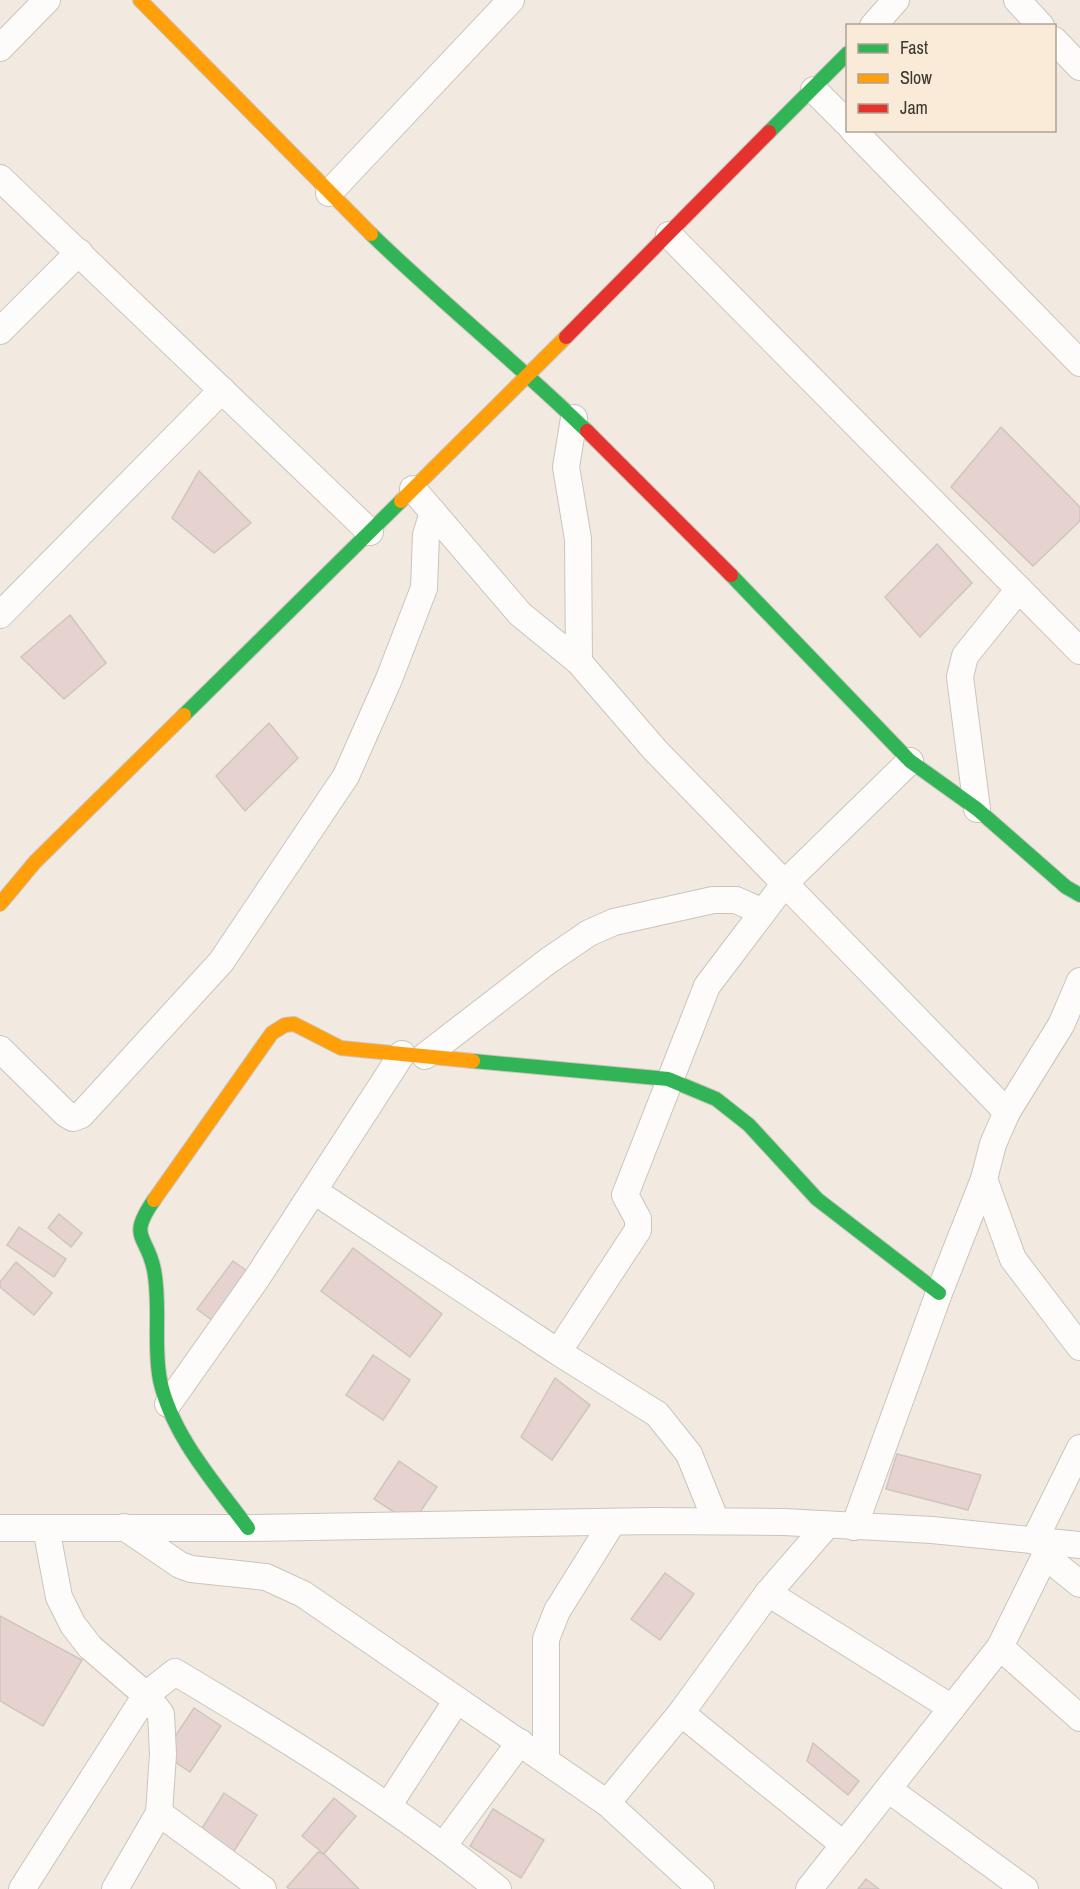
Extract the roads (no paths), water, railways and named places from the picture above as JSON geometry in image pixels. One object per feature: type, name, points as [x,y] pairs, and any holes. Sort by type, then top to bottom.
[{"type":"street","points":[[0,48],[47,0]]},
{"type":"street","points":[[140,0],[329,193],[431,292],[529,374],[692,534],[910,761],[977,809],[1066,887],[1080,895]]},
{"type":"street","points":[[329,193],[511,0]]},
{"type":"street","points":[[875,24],[896,0]]},
{"type":"street","points":[[1017,0],[1039,24]]},
{"type":"street","points":[[1056,42],[1080,67]]},
{"type":"street","points":[[0,904],[35,862],[669,235],[846,55]]},
{"type":"street","points":[[814,90],[846,122]]},
{"type":"street","points":[[856,132],[1080,363]]},
{"type":"street","points":[[0,178],[370,532]]},
{"type":"street","points":[[669,235],[1080,651]]},
{"type":"street","points":[[0,331],[79,252]]},
{"type":"street","points":[[0,615],[222,390]]},
{"type":"street","points":[[574,418],[566,467],[578,539],[579,662]]},
{"type":"street","points":[[413,489],[520,614],[579,662],[655,750],[1007,1112]]},
{"type":"street","points":[[0,1049],[66,1114],[73,1118],[81,1115],[221,962],[346,776],[389,679],[424,588],[426,535],[433,512]]},
{"type":"street","points":[[977,809],[960,677],[965,656],[1019,589]]},
{"type":"street","points":[[558,1352],[638,1230],[638,1219],[625,1195],[668,1079],[707,986],[785,883],[910,761]]},
{"type":"street","points":[[168,1404],[314,1191],[413,1055],[590,933],[614,922],[713,900],[736,900],[763,912]]},
{"type":"street","points":[[854,1527],[939,1293],[984,1179],[993,1144],[1007,1112],[1061,1025],[1080,981]]},
{"type":"street","points":[[248,1528],[186,1442],[168,1404],[160,1379],[154,1269],[140,1238],[141,1219],[276,1029],[294,1024],[321,1041],[341,1048],[668,1079],[716,1099],[749,1125],[817,1199],[939,1293]]},
{"type":"street","points":[[984,1179],[1013,1258],[1080,1347]]},
{"type":"street","points":[[314,1191],[558,1352],[657,1414],[689,1454],[716,1521]]},
{"type":"street","points":[[809,1889],[1000,1647],[1054,1546],[1080,1448]]},
{"type":"street","points":[[0,1528],[248,1528],[784,1522],[932,1530],[1054,1546],[1080,1584]]},
{"type":"street","points":[[546,1760],[546,1639],[557,1611],[612,1523]]},
{"type":"street","points":[[607,1803],[681,1713],[768,1593],[826,1526]]},
{"type":"street","points":[[124,1527],[191,1569],[266,1577],[287,1585],[607,1803],[701,1889]]},
{"type":"street","points":[[46,1528],[59,1597],[73,1625],[90,1647],[146,1695],[161,1714],[163,1754],[159,1813],[115,1889]]},
{"type":"street","points":[[768,1593],[952,1708]]},
{"type":"street","points":[[1000,1647],[1080,1719]]},
{"type":"street","points":[[22,1889],[146,1695],[175,1672],[311,1753],[444,1845],[498,1889]]},
{"type":"street","points":[[388,1806],[457,1700]]},
{"type":"street","points":[[681,1713],[844,1845]]},
{"type":"street","points":[[444,1845],[520,1742]]},
{"type":"street","points":[[888,1790],[1025,1889]]},
{"type":"street","points":[[159,1813],[263,1889]]}]
